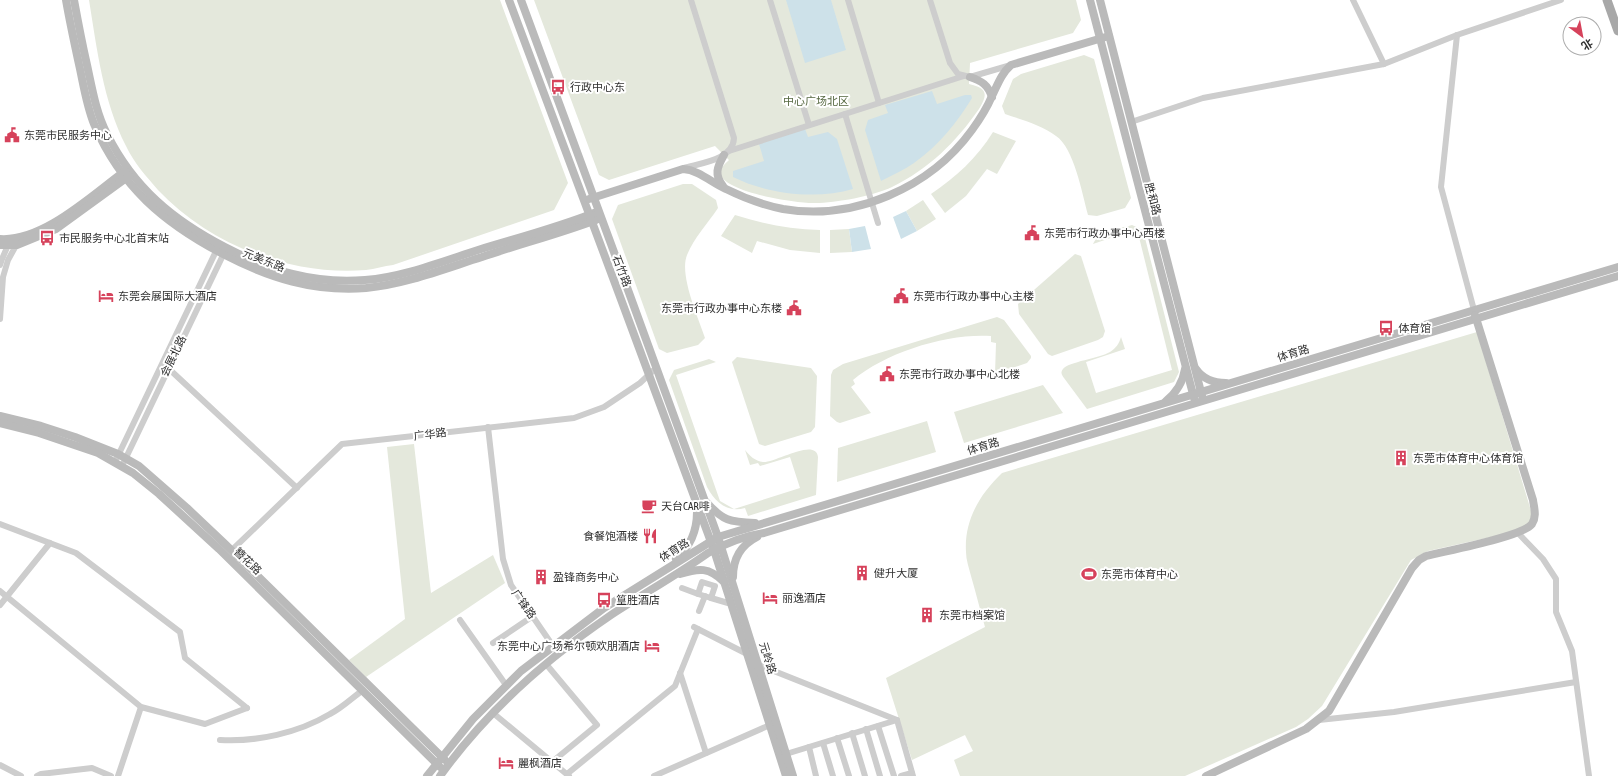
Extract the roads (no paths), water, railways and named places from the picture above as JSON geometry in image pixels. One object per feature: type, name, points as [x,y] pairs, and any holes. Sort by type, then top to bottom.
[{"type":"main road","points":[[1608,0],[1618,31]]},
{"type":"street","name":"元美东路","points":[[66,0],[85,93],[94,123],[150,206],[185,233],[221,249],[269,276],[290,282],[328,288],[366,288],[400,282],[600,215]]},
{"type":"street","name":"元美东路","points":[[74,0],[96,105],[107,134],[127,174]]},
{"type":"street","name":"石竹路","points":[[509,0],[648,374],[716,544]]},
{"type":"street","name":"石竹路","points":[[520,0],[656,368],[700,502]]},
{"type":"street","points":[[691,0],[733,132],[734,143],[719,163],[717,174],[725,189]]},
{"type":"street","points":[[770,0],[809,125]]},
{"type":"street","points":[[848,0],[880,103]]},
{"type":"street","points":[[930,0],[950,63],[954,69],[967,77],[988,86],[992,96]]},
{"type":"street","name":"胜和路","points":[[1090,0],[1186,368],[1197,393]]},
{"type":"street","name":"胜和路","points":[[1100,0],[1195,365],[1199,402]]},
{"type":"street","points":[[1353,0],[1384,64]]},
{"type":"street","points":[[1131,122],[1204,98],[1384,64],[1457,35],[1561,0]]},
{"type":"street","points":[[1206,776],[1290,737],[1319,720],[1329,711],[1412,568],[1419,560],[1426,556],[1518,533],[1532,524],[1535,516],[1533,500],[1476,319],[1441,187],[1457,35]]},
{"type":"street","points":[[584,201],[683,169],[809,125],[1109,36]]},
{"type":"street","points":[[683,169],[695,171],[725,189],[757,202],[782,208],[802,211],[843,209],[871,202],[915,182],[939,165],[952,153],[972,130],[992,96],[1001,75],[1011,65]]},
{"type":"street","points":[[845,114],[878,223]]},
{"type":"street","points":[[0,239],[11,242],[56,229],[127,174]]},
{"type":"street","points":[[0,265],[2,258],[11,242]]},
{"type":"street","points":[[0,319],[3,277],[11,242]]},
{"type":"street","name":"会展北路","points":[[120,460],[168,368],[221,249]]},
{"type":"street","name":"会展北路","points":[[120,460],[221,249]]},
{"type":"street","name":"体育路","points":[[427,776],[473,719],[521,670],[604,608],[665,569],[716,544],[762,524],[1618,267]]},
{"type":"street","name":"体育路","points":[[442,773],[493,713],[528,678],[610,616],[670,578],[716,544],[764,533],[1618,276]]},
{"type":"street","points":[[1195,365],[1196,370],[1200,374],[1210,380],[1221,383],[1232,382]]},
{"type":"street","points":[[168,368],[297,488]]},
{"type":"street","name":"广华路","points":[[232,550],[342,444],[574,418],[604,407],[640,382],[656,368]]},
{"type":"street","points":[[1158,405],[1168,399],[1177,390],[1181,384],[1186,368]]},
{"type":"street","name":"簪花路","points":[[0,416],[48,428],[120,460],[219,549],[363,690],[439,760]]},
{"type":"street","name":"簪花路","points":[[0,424],[39,433],[139,466],[232,550],[439,760],[442,773]]},
{"type":"street","name":"广锋路","points":[[488,427],[503,559],[511,585],[553,646]]},
{"type":"street","points":[[665,569],[689,544],[694,533],[700,502],[719,516],[729,520],[762,524]]},
{"type":"street","points":[[0,524],[76,553],[180,632],[184,658],[247,708],[205,724],[141,707],[0,591]]},
{"type":"street","points":[[670,578],[690,571],[702,569],[712,572],[729,583],[734,563],[740,550],[749,541],[764,533]]},
{"type":"street","points":[[1518,533],[1543,559],[1556,579],[1556,612],[1572,651],[1589,776]]},
{"type":"street","points":[[0,605],[50,544]]},
{"type":"street","name":"元岭路","points":[[716,544],[759,665],[793,776]]},
{"type":"street","points":[[708,584],[711,576]]},
{"type":"street","points":[[699,611],[704,596],[702,582],[715,586],[704,596]]},
{"type":"street","name":"元岭路","points":[[729,583],[748,654],[786,776]]},
{"type":"street","points":[[682,588],[728,603]]},
{"type":"street","points":[[492,643],[533,616]]},
{"type":"street","points":[[460,620],[506,685]]},
{"type":"street","points":[[493,713],[568,775],[675,686],[696,628],[748,654]]},
{"type":"street","points":[[546,664],[597,725],[552,762]]},
{"type":"street","points":[[759,665],[897,720]]},
{"type":"street","points":[[680,672],[706,753]]},
{"type":"street","points":[[1319,720],[1394,712],[1576,682]]},
{"type":"street","points":[[220,740],[238,741],[275,735],[305,726],[331,714],[363,690]]},
{"type":"street","points":[[118,776],[141,707]]},
{"type":"street","points":[[786,754],[897,720]]},
{"type":"street","points":[[897,720],[912,774],[901,776]]},
{"type":"street","points":[[654,776],[770,725]]},
{"type":"street","points":[[878,726],[894,776]]},
{"type":"street","points":[[866,729],[880,776]]},
{"type":"street","points":[[852,733],[865,776]]},
{"type":"street","points":[[837,738],[849,776]]},
{"type":"street","points":[[823,742],[833,776]]},
{"type":"street","points":[[809,747],[816,776]]},
{"type":"street","points":[[439,760],[449,763]]},
{"type":"street","points":[[0,765],[21,776]]},
{"type":"street","points":[[37,776],[41,774],[92,768],[112,776]]},
{"type":"place","name":"行政中心东","points":[[558,87]]},
{"type":"place","name":"东莞市民服务中心","points":[[12,135]]},
{"type":"place","name":"东莞市行政办事中心西楼","points":[[1032,233]]},
{"type":"place","name":"市民服务中心北首末站","points":[[47,238]]},
{"type":"place","name":"东莞会展国际大酒店","points":[[106,296]]},
{"type":"place","name":"东莞市行政办事中心主楼","points":[[901,296]]},
{"type":"place","name":"东莞市行政办事中心东楼","points":[[794,308]]},
{"type":"place","name":"体育馆","points":[[1386,328]]},
{"type":"place","name":"东莞市行政办事中心北楼","points":[[887,374]]},
{"type":"place","name":"东莞市体育中心体育馆","points":[[1401,458]]},
{"type":"place","name":"天台CAR啡","points":[[649,506]]},
{"type":"place","name":"食餐饱酒楼","points":[[650,536]]},
{"type":"place","name":"健升大厦","points":[[862,573]]},
{"type":"place","name":"东莞市体育中心","points":[[1089,574]]},
{"type":"place","name":"盈锋商务中心","points":[[541,577]]},
{"type":"place","name":"丽逸酒店","points":[[770,598]]},
{"type":"place","name":"篁胜酒店","points":[[604,600]]},
{"type":"place","name":"东莞市档案馆","points":[[927,615]]},
{"type":"place","name":"东莞中心广场希尔顿欢朋酒店","points":[[652,646]]},
{"type":"place","name":"麗枫酒店","points":[[506,763]]},
{"type":"park label","name":"中心广场北区","points":[[816,101]]}]
